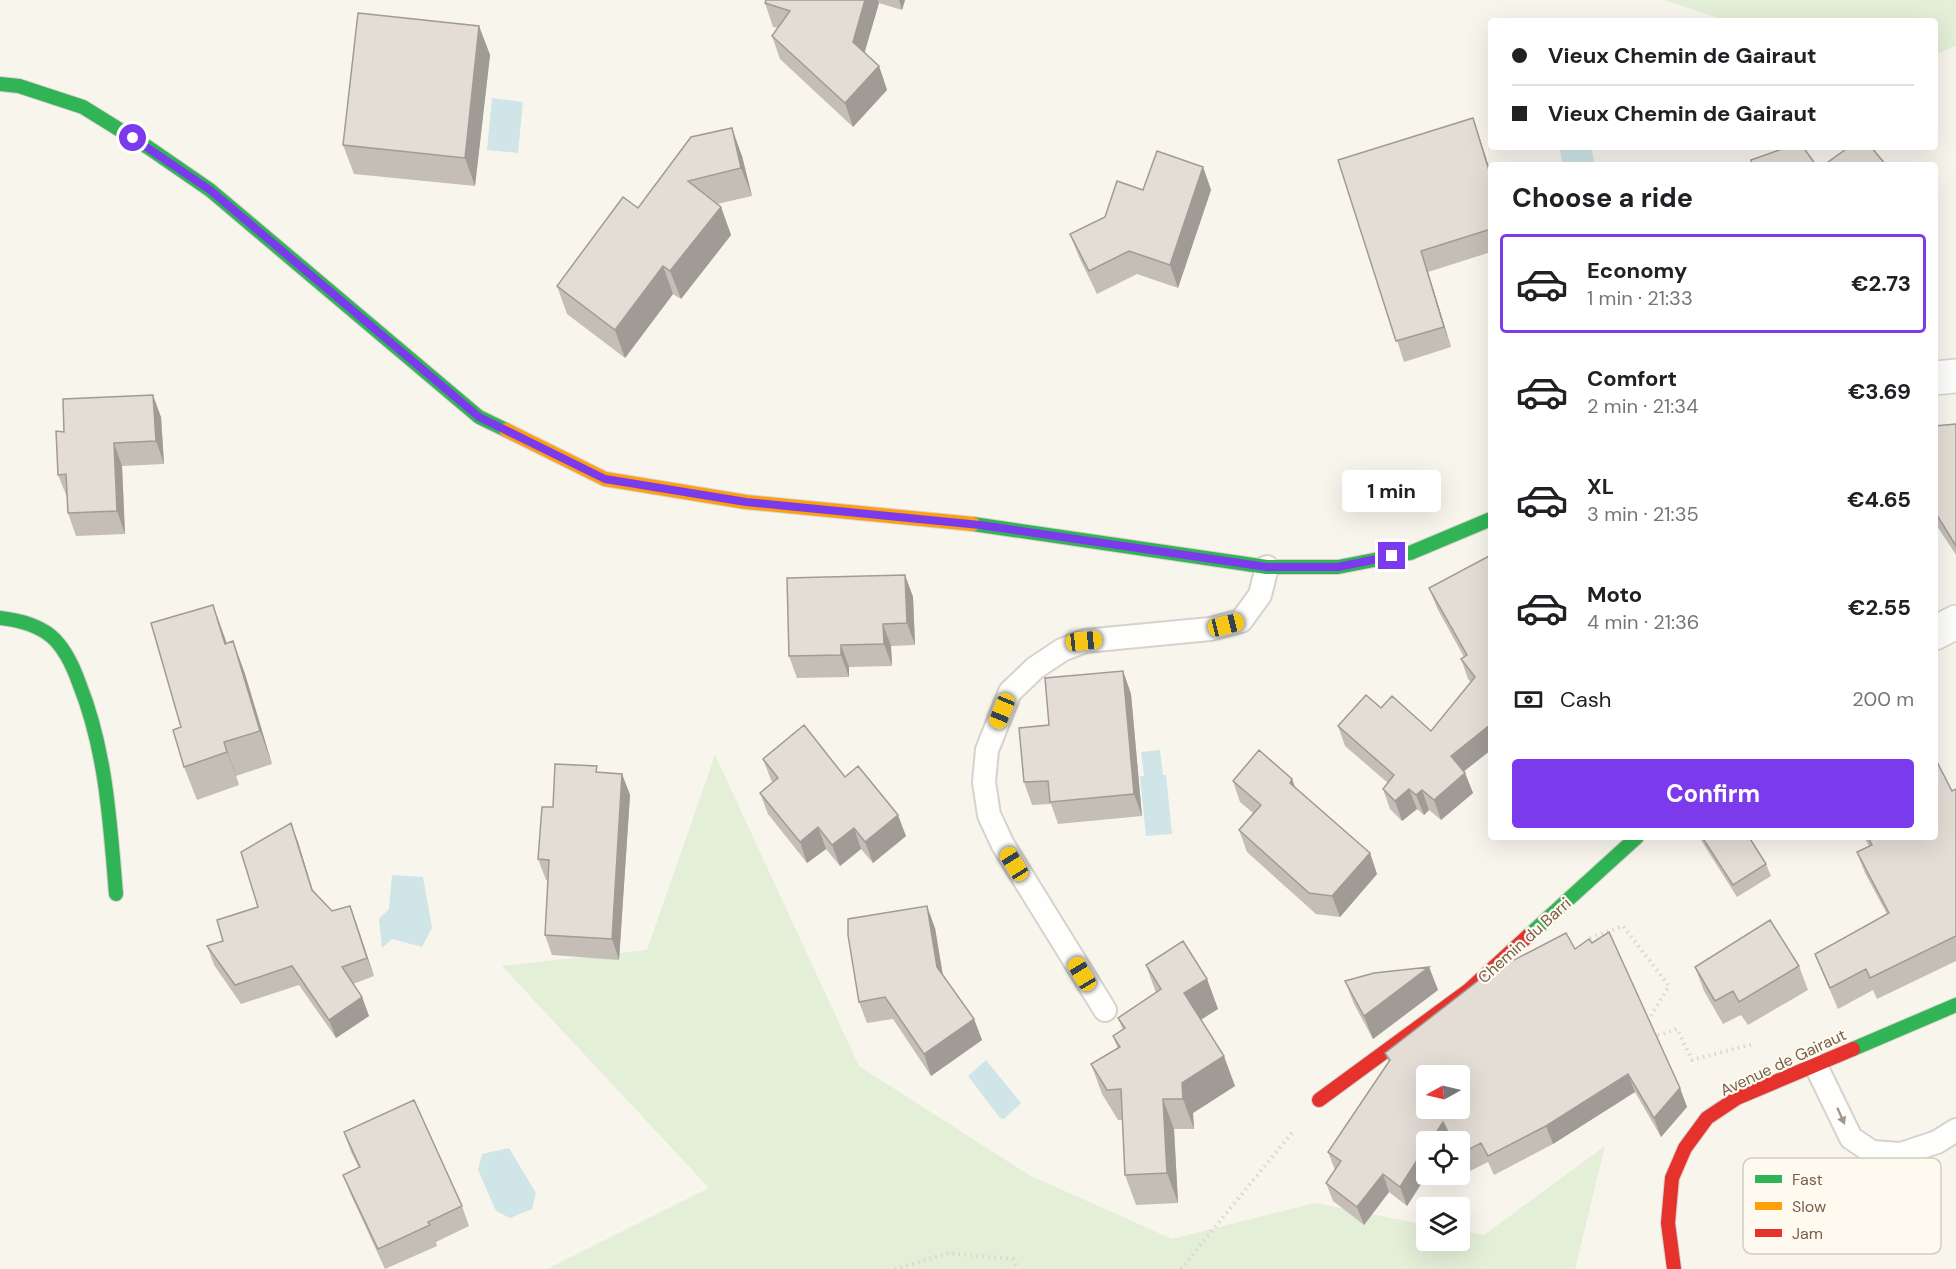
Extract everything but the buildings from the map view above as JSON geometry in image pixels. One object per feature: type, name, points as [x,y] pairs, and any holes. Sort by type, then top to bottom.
[{"type":"street","points":[[0,84],[19,86],[83,107],[149,148],[210,190],[479,417],[605,479],[746,502],[980,525],[1267,567],[1338,567],[1410,552],[1488,520]]},
{"type":"street","points":[[1938,378],[1956,376]]},
{"type":"street","points":[[0,618],[23,620],[51,636],[68,656],[79,681],[94,721],[104,774],[116,894]]},
{"type":"street","points":[[1938,631],[1956,622]]},
{"type":"street","name":"Chemin du Barri","points":[[1319,1100],[1468,990],[1634,840]]},
{"type":"street","name":"Avenue de Gairaut","points":[[1674,1269],[1668,1223],[1672,1178],[1685,1148],[1707,1118],[1737,1098],[1956,1005]]},
{"type":"lane","points":[[1104,1010],[1003,845],[989,815],[984,782],[987,750],[1010,692],[1035,668],[1062,651],[1084,641],[1210,629],[1241,621],[1260,595],[1267,567]]},
{"type":"lane","points":[[1815,1064],[1851,1138],[1872,1152],[1901,1154],[1937,1142],[1956,1130]]},
{"type":"path","points":[[1589,938],[1623,926],[1669,986],[1640,1034]]},
{"type":"path","points":[[1645,1040],[1677,1029],[1692,1060],[1758,1042]]},
{"type":"path","points":[[1181,1269],[1319,1100]]},
{"type":"path","points":[[895,1269],[949,1253],[1013,1259],[1018,1269]]},
{"type":"green space","points":[[1664,0],[1956,0],[1956,46],[1938,54],[1938,18],[1718,18]]},
{"type":"green space","points":[[715,755],[859,1066],[1029,1175],[1172,1239],[1315,1203],[1416,1223],[1416,1251],[1470,1251],[1470,1233],[1484,1235],[1605,1146],[1575,1269],[547,1269],[709,1188],[502,966],[647,950]]},
{"type":"shaded area","points":[[492,98],[523,102],[518,153],[487,150]]},
{"type":"shaded area","points":[[1560,150],[1592,150],[1594,162],[1562,162]]},
{"type":"shaded area","points":[[1160,750],[1163,775],[1166,775],[1172,834],[1146,836],[1140,776],[1144,776],[1141,752]]},
{"type":"shaded area","points":[[392,875],[423,877],[432,928],[422,947],[392,939],[382,948],[379,919],[389,909]]},
{"type":"shaded area","points":[[986,1060],[1021,1103],[1004,1119],[1000,1118],[968,1076]]},
{"type":"shaded area","points":[[509,1148],[536,1193],[532,1209],[510,1218],[496,1211],[478,1170],[482,1154]]},
{"type":"traffic: fast","points":[[0,84],[19,86],[83,107],[149,148],[210,190],[479,417],[506,430]]},
{"type":"traffic: fast","points":[[973,524],[1267,567],[1338,567],[1410,553],[1488,520]]},
{"type":"traffic: fast","points":[[0,618],[27,623],[51,636],[60,646],[74,670],[88,708],[101,760],[109,813],[116,894]]},
{"type":"traffic: fast","points":[[1528,936],[1634,840]]},
{"type":"traffic: fast","points":[[1853,1049],[1956,1005]]},
{"type":"traffic: slow","points":[[506,430],[605,479],[746,502],[973,524]]},
{"type":"traffic: jam","points":[[1319,1100],[1469,990],[1528,936]]},
{"type":"traffic: jam","points":[[1674,1269],[1668,1223],[1672,1178],[1685,1148],[1707,1118],[1737,1098],[1853,1049]]},
{"type":"route","points":[[133,138],[210,190],[479,417],[605,479],[746,502],[980,525],[1267,567],[1338,567],[1392,556]]}]
